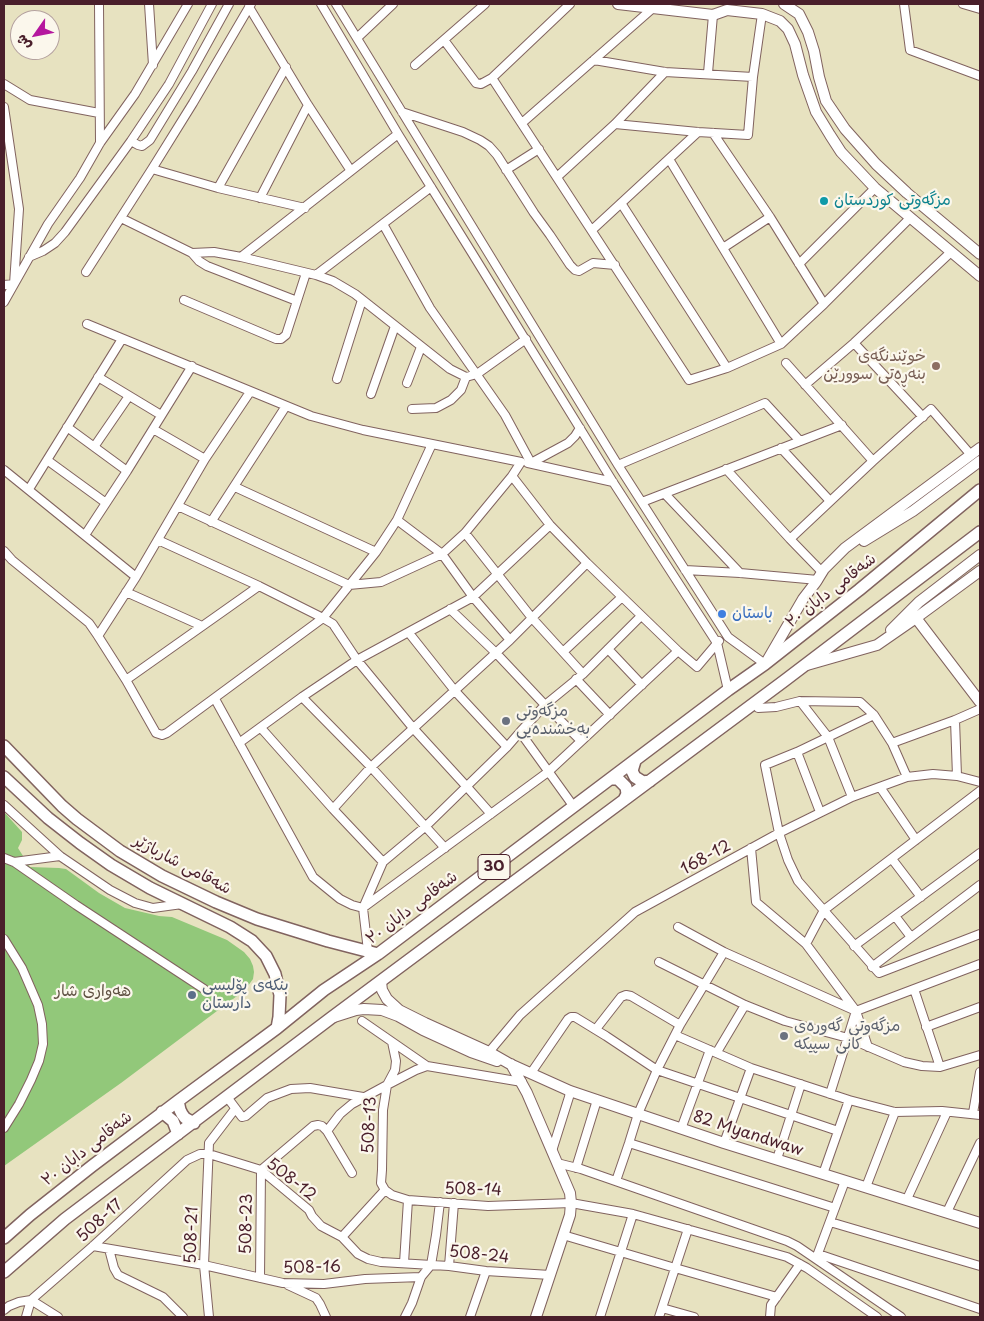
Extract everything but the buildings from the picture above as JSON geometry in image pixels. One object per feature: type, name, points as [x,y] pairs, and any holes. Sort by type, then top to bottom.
[{"type":"main road","name":"شەقامی دابان ٣٠","points":[[4,1238],[41,1206],[162,1112],[277,1028],[373,953],[574,807],[765,664],[860,590],[980,490]]},
{"type":"main road","name":"30","points":[[4,1272],[64,1219],[980,532]]},
{"type":"main road","name":"شەقامی شارباژێر","points":[[4,746],[77,819],[107,842],[149,869],[216,902],[257,919],[373,953]]},
{"type":"main road","points":[[635,761],[632,767],[635,777],[643,782],[650,781]]},
{"type":"main road","name":"شەقامی شارباژێر","points":[[4,776],[42,812],[98,856],[150,888],[216,919],[242,934],[260,948],[275,974],[280,995],[277,1028]]},
{"type":"main road","points":[[611,779],[618,780],[626,787],[627,794],[624,800]]},
{"type":"main road","points":[[178,1101],[182,1114],[194,1123]]},
{"type":"main road","points":[[162,1112],[173,1121],[178,1134]]},
{"type":"street","points":[[98,4],[100,143]]},
{"type":"street","points":[[149,4],[153,65]]},
{"type":"street","points":[[4,302],[48,224],[80,178],[100,143],[135,94],[188,4]]},
{"type":"street","points":[[29,257],[55,243],[65,232],[131,142],[169,84],[212,4]]},
{"type":"street","points":[[131,142],[142,146],[150,140],[230,4]]},
{"type":"street","points":[[322,4],[398,134],[613,482],[717,642],[728,690]]},
{"type":"street","points":[[336,4],[618,465],[685,570],[728,636],[765,664],[803,599],[832,561],[845,548],[976,458],[980,448]]},
{"type":"street","points":[[357,38],[393,4]]},
{"type":"street","points":[[414,66],[483,4]]},
{"type":"street","points":[[444,40],[476,83],[481,84],[492,78],[570,4]]},
{"type":"street","points":[[618,4],[713,15],[727,7],[762,14],[780,21],[788,29],[795,44],[810,96],[821,120],[841,152],[875,188],[980,276]]},
{"type":"street","points":[[784,4],[798,14],[808,32],[826,101],[845,129],[876,164],[907,193],[980,254]]},
{"type":"street","points":[[904,4],[910,50],[980,76]]},
{"type":"street","points":[[967,4],[980,10]]},
{"type":"street","points":[[86,272],[193,103],[250,5],[308,105],[351,171]]},
{"type":"street","points":[[522,123],[653,8]]},
{"type":"street","points":[[331,20],[341,12]]},
{"type":"street","points":[[615,124],[748,135],[753,76],[762,14]]},
{"type":"street","points":[[708,73],[713,15]]},
{"type":"street","points":[[594,60],[665,72],[753,76]]},
{"type":"street","points":[[218,188],[286,67]]},
{"type":"street","points":[[557,177],[615,124],[665,72]]},
{"type":"street","points":[[492,78],[689,380],[728,368],[781,344],[910,218]]},
{"type":"street","points":[[4,84],[30,100],[99,113]]},
{"type":"street","points":[[810,96],[823,90]]},
{"type":"street","points":[[260,198],[308,105]]},
{"type":"street","points":[[4,107],[19,209],[14,284]]},
{"type":"street","points":[[402,112],[463,132],[480,140],[493,151],[575,270],[579,271],[593,263],[615,265]]},
{"type":"street","points":[[592,230],[698,132]]},
{"type":"street","points":[[713,133],[770,217],[824,304]]},
{"type":"street","points":[[241,257],[398,134]]},
{"type":"street","points":[[506,170],[539,149]]},
{"type":"street","points":[[669,159],[781,344]]},
{"type":"street","points":[[152,169],[218,188],[304,208]]},
{"type":"street","points":[[316,275],[431,187]]},
{"type":"street","points":[[799,264],[875,188]]},
{"type":"street","points":[[621,203],[728,368]]},
{"type":"street","points":[[723,248],[770,217]]},
{"type":"street","points":[[121,218],[192,253],[204,264],[297,301]]},
{"type":"street","points":[[383,224],[430,308],[505,416],[532,464]]},
{"type":"street","points":[[472,253],[484,245]]},
{"type":"street","points":[[192,253],[208,252],[241,257],[316,275],[341,285],[450,369],[466,376],[477,374],[526,339]]},
{"type":"street","points":[[204,264],[208,252]]},
{"type":"street","points":[[805,385],[951,252]]},
{"type":"street","points":[[184,300],[278,340],[286,335],[306,273]]},
{"type":"street","points":[[4,284],[14,284]]},
{"type":"street","points":[[337,379],[362,300]]},
{"type":"street","points":[[87,324],[311,416],[363,430],[613,482]]},
{"type":"street","points":[[371,394],[396,326]]},
{"type":"street","points":[[28,489],[122,339]]},
{"type":"street","points":[[854,342],[923,417]]},
{"type":"street","points":[[406,382],[421,347]]},
{"type":"street","points":[[786,363],[872,461]]},
{"type":"street","points":[[85,535],[192,366]]},
{"type":"street","points":[[412,409],[436,408],[451,400],[461,390],[466,376]]},
{"type":"street","points":[[98,377],[161,416]]},
{"type":"street","points":[[98,636],[136,577],[205,459],[250,392]]},
{"type":"street","points":[[94,447],[129,396]]},
{"type":"street","points":[[618,465],[765,403],[800,441]]},
{"type":"street","points":[[211,522],[286,406]]},
{"type":"street","points":[[790,539],[872,461],[932,409],[976,458]]},
{"type":"street","points":[[642,502],[842,426]]},
{"type":"street","points":[[67,428],[127,471]]},
{"type":"street","points":[[532,464],[568,443],[580,428]]},
{"type":"street","points":[[153,429],[205,459]]},
{"type":"street","points":[[4,551],[12,560],[89,623],[126,680],[156,733],[167,734],[324,618],[376,552],[397,520],[432,444]]},
{"type":"street","points":[[781,448],[830,501]]},
{"type":"street","points":[[47,460],[106,503]]},
{"type":"street","points":[[178,506],[350,585],[381,582],[442,554],[465,533],[512,476],[521,462]]},
{"type":"street","points":[[726,469],[790,539],[820,576]]},
{"type":"street","points":[[4,470],[136,577]]},
{"type":"street","points":[[512,476],[550,525],[641,616],[697,667],[717,642],[728,636]]},
{"type":"street","points":[[235,487],[376,552]]},
{"type":"street","points":[[665,494],[740,573]]},
{"type":"street","points":[[397,520],[442,554],[473,597],[510,640]]},
{"type":"street","points":[[239,743],[357,660],[473,597],[550,525]]},
{"type":"street","points":[[465,533],[532,618],[583,674]]},
{"type":"street","points":[[158,540],[259,586],[333,624],[357,660],[413,728],[491,814]]},
{"type":"street","points":[[877,645],[919,602],[980,556]]},
{"type":"street","points":[[333,809],[371,767],[510,640],[587,563]]},
{"type":"street","points":[[685,570],[820,576]]},
{"type":"street","points":[[803,666],[877,645],[980,571]]},
{"type":"street","points":[[126,680],[259,586]]},
{"type":"street","points":[[126,592],[202,626]]},
{"type":"street","points":[[563,652],[622,597]]},
{"type":"street","points":[[450,608],[582,741]]},
{"type":"street","points":[[373,953],[363,908],[383,862],[426,826],[467,787],[545,705],[583,674],[641,616]]},
{"type":"street","points":[[916,618],[980,702]]},
{"type":"street","points":[[409,633],[455,691],[507,747]]},
{"type":"street","points":[[608,649],[642,685]]},
{"type":"street","points":[[363,908],[548,772],[678,651]]},
{"type":"street","points":[[576,679],[610,715]]},
{"type":"street","points":[[215,698],[313,877],[340,899],[363,908]]},
{"type":"street","points":[[302,698],[371,767],[445,848]]},
{"type":"street","points":[[755,702],[758,708],[776,707],[800,701],[860,702],[874,715],[892,743],[907,777]]},
{"type":"street","points":[[800,701],[828,737],[852,797]]},
{"type":"street","points":[[892,743],[980,709]]},
{"type":"street","points":[[874,715],[797,752],[765,765],[779,833],[788,860],[798,881],[879,973],[980,934]]},
{"type":"street","points":[[955,720],[957,776]]},
{"type":"street","points":[[261,728],[383,862]]},
{"type":"street","points":[[520,732],[574,807]]},
{"type":"street","points":[[797,752],[820,812]]},
{"type":"street","name":"168-12","points":[[489,1052],[520,1015],[635,912],[751,848],[852,797],[907,777],[934,774],[957,776],[980,782]]},
{"type":"street","points":[[880,787],[916,840]]},
{"type":"street","points":[[806,944],[824,910],[980,791]]},
{"type":"street","points":[[4,804],[60,856],[110,890],[135,903],[153,908],[182,904]]},
{"type":"street","points":[[751,848],[756,902],[806,944],[856,1011],[868,1047]]},
{"type":"street","points":[[854,946],[980,854]]},
{"type":"street","points":[[14,862],[60,856]]},
{"type":"street","points":[[4,858],[14,862],[204,989]]},
{"type":"street","points":[[892,859],[921,897]]},
{"type":"street","points":[[872,966],[980,886]]},
{"type":"street","points":[[895,916],[912,937]]},
{"type":"street","points":[[678,927],[724,952],[856,1011],[980,964]]},
{"type":"street","points":[[4,939],[22,968],[38,1005],[42,1024],[43,1044],[39,1061],[31,1080],[4,1128]]},
{"type":"street","points":[[616,1182],[638,1114],[657,1070],[680,1025],[724,952]]},
{"type":"street","points":[[658,962],[745,1006],[785,1021],[848,1038],[904,1062],[940,1067],[980,1055]]},
{"type":"street","points":[[381,982],[384,995],[395,1007],[425,1024],[489,1052],[510,1064],[522,1082],[570,1193],[572,1203],[564,1235],[536,1317]]},
{"type":"street","points":[[914,989],[940,1067]]},
{"type":"street","points":[[596,1029],[621,997],[626,995],[631,996],[680,1025]]},
{"type":"street","points":[[681,1129],[698,1084],[714,1051],[745,1006]]},
{"type":"street","points":[[926,1027],[980,1007]]},
{"type":"street","points":[[331,1018],[356,1010],[382,1010],[480,1056],[510,1064]]},
{"type":"street","points":[[830,1094],[856,1011]]},
{"type":"street","points":[[530,1073],[568,1019],[575,1017],[657,1070],[838,1130]]},
{"type":"street","points":[[362,1021],[427,1066],[522,1082]]},
{"type":"street","points":[[675,1035],[750,1068],[848,1100],[894,1112],[976,1114],[980,1072]]},
{"type":"street","name":"508-13","points":[[383,1187],[383,1110],[386,1085],[395,1070],[396,1061],[392,1042]]},
{"type":"street","name":"82 Myandwaw","points":[[510,1064],[570,1090],[681,1129],[980,1223]]},
{"type":"street","points":[[327,1131],[340,1114],[362,1097],[427,1066]]},
{"type":"street","points":[[724,1143],[750,1068]]},
{"type":"street","points":[[777,1159],[801,1084]]},
{"type":"street","points":[[227,1097],[242,1117],[246,1116],[267,1098],[291,1089],[310,1088],[362,1097]]},
{"type":"street","points":[[552,1151],[570,1090]]},
{"type":"street","points":[[576,1168],[597,1100]]},
{"type":"street","points":[[823,1174],[848,1100]]},
{"type":"street","points":[[208,1154],[209,1143],[236,1109]]},
{"type":"street","points":[[866,1187],[894,1112]]},
{"type":"street","points":[[907,1199],[947,1112]]},
{"type":"street","points":[[261,1170],[313,1126],[318,1125],[327,1131],[352,1173]]},
{"type":"street","points":[[629,1143],[835,1208]]},
{"type":"street","points":[[947,1212],[980,1143]]},
{"type":"street","name":"508-17","points":[[31,1300],[187,1160],[200,1154],[208,1154]]},
{"type":"street","name":"508-12","points":[[208,1154],[261,1170],[309,1210],[321,1226],[342,1238],[358,1254],[381,1262],[404,1263]]},
{"type":"street","name":"508-21","points":[[208,1154],[204,1265],[209,1317]]},
{"type":"street","points":[[557,1163],[786,1241],[817,1256],[980,1309]]},
{"type":"street","name":"508-23","points":[[260,1278],[261,1170]]},
{"type":"street","points":[[817,1256],[845,1181]]},
{"type":"street","points":[[342,1238],[383,1187]]},
{"type":"street","name":"508-14","points":[[383,1187],[392,1195],[408,1200],[488,1206],[572,1203],[633,1214],[787,1257],[877,1317]]},
{"type":"street","points":[[404,1263],[408,1200]]},
{"type":"street","points":[[405,1317],[421,1277],[431,1265],[440,1202]]},
{"type":"street","points":[[449,1266],[454,1203]]},
{"type":"street","points":[[600,1317],[633,1214]]},
{"type":"street","points":[[830,1222],[980,1266]]},
{"type":"street","points":[[659,1317],[688,1229]]},
{"type":"street","points":[[564,1235],[777,1297]]},
{"type":"street","points":[[782,1255],[786,1241]]},
{"type":"street","name":"508-16","points":[[93,1246],[204,1265],[283,1284],[324,1284],[365,1279],[421,1277]]},
{"type":"street","points":[[109,1249],[115,1270],[120,1277],[162,1297],[183,1317]]},
{"type":"street","points":[[817,1256],[902,1317]]},
{"type":"street","name":"508-24","points":[[404,1263],[550,1275]]},
{"type":"street","points":[[770,1317],[772,1305],[800,1264]]},
{"type":"street","points":[[470,1317],[486,1271]]},
{"type":"street","points":[[283,1284],[316,1298],[326,1317]]},
{"type":"street","points":[[4,1310],[19,1302],[31,1300],[58,1317]]},
{"type":"street","points":[[26,1317],[31,1300]]},
{"type":"street","points":[[662,1308],[694,1317]]},
{"type":"green space","name":"هەواری شار","points":[[4,812],[22,832],[22,840],[18,848],[30,867],[66,869],[99,893],[125,908],[172,917],[227,940],[244,952],[250,959],[254,972],[253,979],[245,990],[121,1083],[4,1166]]},
{"type":"place","name":"مزگەوتی کوردستان","points":[[824,201]]},
{"type":"place","name":"خوێندنگەی بنەڕەتی سوورێن","points":[[936,366]]},
{"type":"place","name":"باستان","points":[[722,614]]},
{"type":"place","name":"مزگەوتی بەخشندەیی","points":[[506,721]]},
{"type":"place","name":"بنکەی پۆلیسی دارستان","points":[[192,995]]},
{"type":"place","name":"مزگەوتی گەورەی کانی سپیکە","points":[[784,1036]]}]
